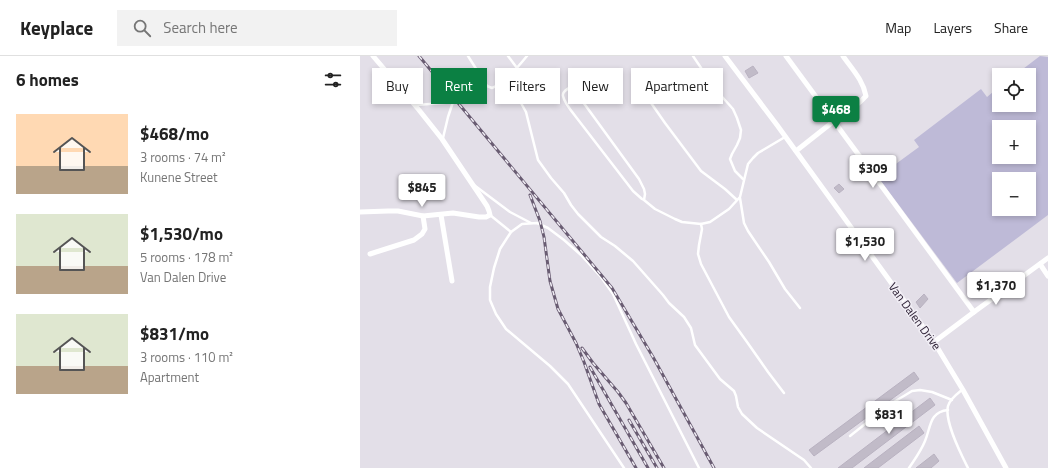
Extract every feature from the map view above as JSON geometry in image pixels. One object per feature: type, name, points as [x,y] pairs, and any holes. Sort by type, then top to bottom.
[{"type":"street","points":[[360,212],[388,211],[423,216],[460,214],[486,217],[490,215],[490,211],[487,206],[442,139],[373,56]]},
{"type":"street","name":"Van Dalen Drive","points":[[724,56],[796,151],[934,342],[963,390],[1006,468]]},
{"type":"street","points":[[786,56],[974,312]]},
{"type":"street","points":[[796,151],[866,96],[861,81],[843,56]]},
{"type":"street","points":[[441,215],[452,281]]},
{"type":"street","points":[[370,254],[414,240],[422,234],[425,229],[423,216]]},
{"type":"street","points":[[934,342],[1048,258]]},
{"type":"street","points":[[1040,264],[1048,276]]},
{"type":"lane","points":[[468,56],[476,68]]},
{"type":"lane","points":[[508,56],[517,68],[527,56]]},
{"type":"lane","points":[[693,56],[716,90],[733,109],[737,118],[740,138],[730,159],[734,171],[744,180]]},
{"type":"lane","points":[[487,86],[492,88],[495,87]]},
{"type":"lane","points":[[644,200],[644,189],[639,179],[618,149],[584,102],[573,90],[569,88],[566,90],[563,96],[567,105],[633,191],[642,199],[655,209],[682,222],[701,224],[710,222],[729,209],[740,197]]},
{"type":"lane","points":[[415,106],[434,104]]},
{"type":"lane","points":[[442,139],[452,104]]},
{"type":"lane","points":[[522,104],[526,112],[538,160],[564,193],[578,214],[601,237],[633,261],[669,303],[684,317],[691,328],[695,345],[720,379],[734,391],[738,407],[742,414],[757,428],[796,453],[811,468]]},
{"type":"lane","points":[[652,104],[701,171],[737,200]]},
{"type":"lane","points":[[785,137],[758,153],[748,164],[740,197],[744,223],[748,231],[769,262],[785,290],[800,308]]},
{"type":"lane","points":[[471,182],[510,212],[532,223]]},
{"type":"lane","points":[[490,215],[511,232]]},
{"type":"lane","points":[[624,468],[568,384],[550,366],[506,329],[496,314],[490,300],[490,286],[500,249],[511,232],[522,224],[536,223],[548,228],[581,255],[601,277],[613,294],[636,344],[699,468]]},
{"type":"lane","points":[[701,224],[702,229],[698,254],[700,264],[729,317],[784,393]]},
{"type":"lane","points":[[850,436],[889,405],[912,391],[920,390],[932,392],[952,400]]},
{"type":"lane","points":[[963,390],[958,393],[948,407],[948,418],[950,428],[968,468]]},
{"type":"lane","points":[[908,468],[916,458],[926,440],[931,422],[941,411],[948,410]]},
{"type":"shaded area","points":[[1040,56],[1048,57],[1048,215],[957,283],[878,177],[919,147],[914,140],[981,89],[987,97],[992,93],[992,112],[1036,112],[1036,68],[1024,68]]},
{"type":"building","points":[[753,66],[758,73],[749,78],[745,71]]},
{"type":"building","points":[[839,184],[844,189],[839,193],[834,188]]},
{"type":"building","points":[[924,294],[928,299],[920,308],[916,302]]},
{"type":"building","points":[[914,372],[919,379],[814,456],[809,450]]},
{"type":"building","points":[[930,398],[935,405],[852,468],[838,468]]},
{"type":"building","points":[[919,426],[924,433],[878,468],[864,468]]},
{"type":"building","points":[[934,454],[939,461],[931,468],[916,468]]},
{"type":"railway","points":[[419,56],[612,288],[653,357],[714,468]]},
{"type":"railway","points":[[530,195],[540,221],[544,237],[550,281],[558,309],[576,343],[599,404],[636,468]]},
{"type":"railway","points":[[582,348],[626,403],[664,468]]},
{"type":"railway","points":[[590,367],[648,468]]},
{"type":"railway","points":[[629,420],[657,468]]}]
